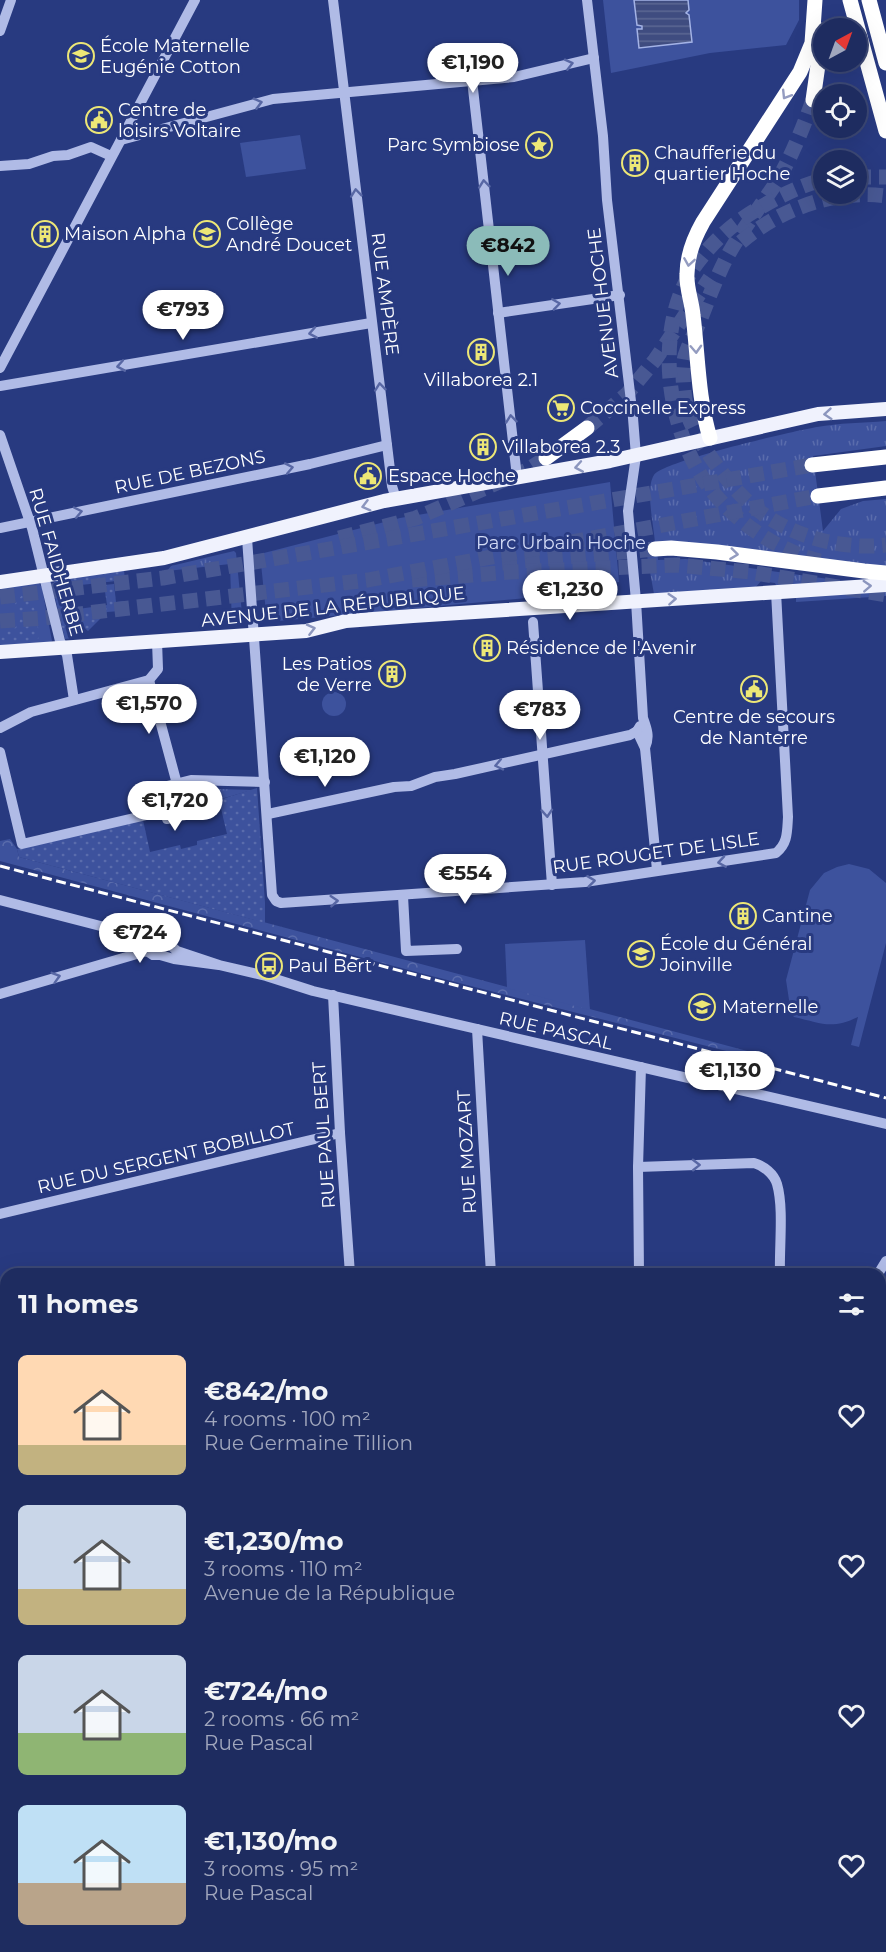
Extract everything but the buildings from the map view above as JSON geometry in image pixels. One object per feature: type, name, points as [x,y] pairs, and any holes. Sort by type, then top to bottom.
[{"type":"highway","points":[[710,438],[697,366],[693,310],[687,276],[689,255],[703,222],[801,72],[812,43],[815,0]]},
{"type":"highway","points":[[815,84],[822,33],[823,0]]},
{"type":"highway","points":[[850,0],[886,131]]},
{"type":"highway","points":[[870,6],[886,63]]},
{"type":"highway","points":[[546,458],[587,428]]},
{"type":"highway","points":[[812,465],[886,457]]},
{"type":"highway","points":[[818,495],[886,488]]},
{"type":"highway","points":[[655,549],[717,552],[886,573]]},
{"type":"main road","points":[[0,582],[164,558],[396,499],[636,456],[818,414],[886,409]]},
{"type":"main road","name":"AVENUE DE LA RÉPUBLIQUE","points":[[0,652],[306,631],[346,621],[886,585]]},
{"type":"street","points":[[0,31],[11,0]]},
{"type":"street","points":[[0,368],[195,0]]},
{"type":"street","name":"RUE AMPÈRE","points":[[333,0],[371,323],[396,499]]},
{"type":"street","name":"AVENUE HOCHE","points":[[587,0],[636,456],[628,511],[636,601],[642,718],[648,741],[645,748],[657,870]]},
{"type":"street","points":[[121,140],[273,99],[514,76],[594,58]]},
{"type":"street","points":[[472,80],[517,477]]},
{"type":"street","points":[[0,166],[29,164],[91,147],[111,156]]},
{"type":"street","points":[[498,313],[620,295]]},
{"type":"street","points":[[0,386],[371,323]]},
{"type":"street","name":"RUE FAIDHERBE","points":[[0,435],[30,522],[63,648],[67,655],[74,700]]},
{"type":"street","name":"RUE DE BEZONS","points":[[0,528],[309,464],[387,445]]},
{"type":"street","points":[[247,538],[268,814],[394,787],[411,786],[435,777],[630,735],[637,731],[642,718]]},
{"type":"street","name":"RUE ROUGET DE LISLE","points":[[268,814],[272,892],[276,901],[290,904],[552,885],[645,874],[657,870],[776,853],[784,845],[787,832],[786,765],[776,592]]},
{"type":"street","points":[[533,621],[552,885]]},
{"type":"street","points":[[0,728],[32,712],[149,680],[159,669],[157,641]]},
{"type":"street","points":[[149,680],[177,784]]},
{"type":"street","points":[[637,731],[645,748]]},
{"type":"street","points":[[0,752],[22,844],[165,811]]},
{"type":"street","points":[[208,810],[167,819],[159,788],[192,780],[265,782]]},
{"type":"street","points":[[403,896],[406,951],[457,949]]},
{"type":"street","points":[[0,900],[147,938],[145,945],[147,951],[0,994]]},
{"type":"street","name":"RUE PASCAL","points":[[147,938],[158,934],[177,951],[219,965],[333,995],[886,1124]]},
{"type":"street","points":[[160,955],[166,948],[166,943]]},
{"type":"street","name":"RUE PASCAL","points":[[147,951],[153,956],[160,955],[219,965]]},
{"type":"street","name":"RUE PAUL BERT","points":[[333,995],[340,1134],[351,1268]]},
{"type":"street","name":"RUE MOZART","points":[[477,1029],[491,1268]]},
{"type":"street","points":[[639,1268],[638,1167],[641,1067]]},
{"type":"street","name":"RUE DU SERGENT BOBILLOT","points":[[0,1214],[340,1134]]},
{"type":"street","points":[[638,1167],[754,1163],[766,1168],[777,1183],[781,1229],[780,1268]]},
{"type":"green space","points":[[603,0],[799,0],[799,20],[786,45],[710,53],[611,73]]},
{"type":"green space","points":[[300,135],[306,169],[246,177],[240,143]]},
{"type":"green space","points":[[886,421],[886,446],[813,456],[823,531],[841,509],[863,501],[886,499],[886,569],[656,544],[658,560],[686,559],[843,581],[777,587],[775,583],[761,581],[755,588],[654,594],[645,544],[655,543],[650,498],[651,481],[654,475],[680,462],[783,434],[825,426]]},
{"type":"green space","name":"Parc Urbain Hoche","points":[[610,482],[619,582],[612,583],[612,590],[267,622],[260,554],[400,518]]},
{"type":"green space","points":[[234,551],[243,624],[232,626],[230,564],[167,571],[171,566]]},
{"type":"green space","points":[[124,570],[125,580],[63,587],[66,610],[71,610],[74,636],[74,638],[65,639],[52,585],[57,579]]},
{"type":"green space","points":[[39,583],[42,588],[51,643],[0,648],[0,586]]},
{"type":"green space","points":[[114,584],[116,602],[124,601],[124,608],[120,611],[107,612],[88,631],[79,623],[78,609],[107,605],[104,585]]},
{"type":"green space","points":[[26,590],[37,615],[39,638],[20,642],[1,640],[0,631],[11,630],[18,624],[20,615],[15,604]]},
{"type":"green space","points":[[886,590],[886,596],[796,602],[796,596]]},
{"type":"green space","points":[[334,692],[343,695],[346,704],[343,713],[334,716],[325,713],[322,704],[325,695]]},
{"type":"green space","points":[[184,788],[252,790],[207,803],[204,795],[186,798]]},
{"type":"green space","points":[[257,788],[265,923],[19,857],[17,849],[143,820],[150,852],[180,845],[181,849],[197,845],[197,841],[227,834],[219,800]]},
{"type":"green space","points":[[10,839],[19,857],[751,1052],[750,1057],[420,973],[0,861],[0,841]]},
{"type":"green space","points":[[849,864],[869,869],[886,883],[886,943],[859,1047],[851,1045],[858,1017],[833,1024],[794,1017],[791,1013],[786,980],[810,890],[824,873]]},
{"type":"green space","points":[[585,940],[590,1010],[507,988],[505,944]]},
{"type":"shaded area","points":[[634,0],[688,0],[689,10],[686,13],[689,15],[692,42],[639,48],[637,29],[642,29],[642,26],[637,25]]},
{"type":"tunnel","points":[[813,100],[796,143],[776,183],[733,246],[713,286],[685,356],[683,377],[685,401],[688,415],[703,445],[733,486],[754,507],[788,528],[827,542],[847,545],[886,545]]},
{"type":"tunnel","points":[[867,177],[886,177]]},
{"type":"tunnel","points":[[813,183],[751,213],[724,233],[708,249],[694,267],[681,293],[672,323],[669,354],[676,417],[686,446],[700,473],[717,497],[727,508],[764,537],[806,557],[820,561]]},
{"type":"tunnel","points":[[741,242],[773,220],[809,204],[847,196],[886,196]]},
{"type":"tunnel","points":[[587,428],[627,394],[655,360],[710,278]]},
{"type":"tunnel","points":[[339,538],[416,518],[527,470],[546,458]]},
{"type":"tunnel","points":[[0,597],[163,578],[812,465]]},
{"type":"tunnel","points":[[0,621],[44,618],[368,580],[818,496]]},
{"type":"tunnel","points":[[502,563],[655,549]]},
{"type":"tunnel","points":[[412,580],[511,572],[677,565],[750,572],[886,595]]},
{"type":"railway","points":[[0,866],[886,1098]]},
{"type":"place","name":"École Maternelle Eugénie Cotton","points":[[81,56]]},
{"type":"place","name":"Centre de loisirs Voltaire","points":[[99,120]]},
{"type":"place","name":"Parc Symbiose","points":[[539,145]]},
{"type":"place","name":"Chaufferie du quartier Hoche","points":[[635,163]]},
{"type":"place","name":"Maison Alpha","points":[[45,234]]},
{"type":"place","name":"Collège André Doucet","points":[[207,234]]},
{"type":"place","name":"Villaborea 2.1","points":[[481,352]]},
{"type":"place","name":"Coccinelle Express","points":[[561,408]]},
{"type":"place","name":"Villaborea 2.3","points":[[483,447]]},
{"type":"place","name":"Espace Hoche","points":[[368,476]]},
{"type":"place","name":"Résidence de l'Avenir","points":[[487,648]]},
{"type":"place","name":"Les Patios de Verre","points":[[392,674]]},
{"type":"place","name":"Centre de secours de Nanterre","points":[[754,689]]},
{"type":"place","name":"Cantine","points":[[743,916]]},
{"type":"place","name":"École du Général Joinville","points":[[641,954]]},
{"type":"place","name":"Paul Bert","points":[[269,966]]},
{"type":"place","name":"Maternelle","points":[[702,1007]]}]
